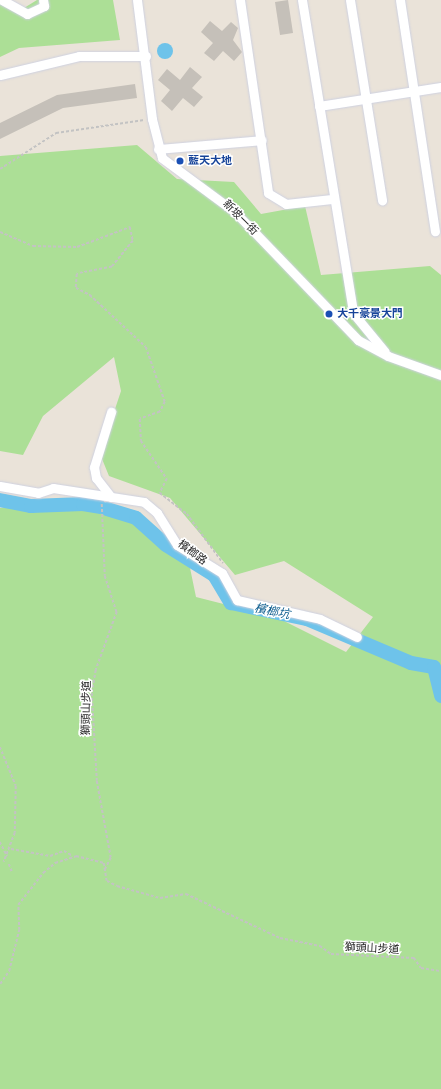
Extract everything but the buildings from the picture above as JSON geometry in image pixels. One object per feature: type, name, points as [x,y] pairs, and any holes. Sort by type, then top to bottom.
[{"type":"street","points":[[2,0],[26,14],[44,6],[43,0]]},
{"type":"street","name":"新坡一街","points":[[138,0],[146,56],[152,119],[158,149],[169,163],[214,193],[235,212],[358,340],[388,356],[441,375]]},
{"type":"street","points":[[240,0],[262,140],[263,179],[268,193],[286,204],[332,199]]},
{"type":"street","points":[[302,0],[332,199],[353,313],[388,356]]},
{"type":"street","points":[[350,0],[382,200]]},
{"type":"street","points":[[400,0],[435,231]]},
{"type":"street","points":[[0,75],[79,56],[146,56]]},
{"type":"street","points":[[319,106],[441,87]]},
{"type":"street","points":[[158,149],[262,140]]},
{"type":"street","points":[[111,412],[94,467],[96,478],[111,497]]},
{"type":"street","name":"檳榔路","points":[[0,486],[38,493],[53,488],[144,502],[157,513],[178,545],[222,573],[237,600],[320,619],[357,637]]},
{"type":"path","points":[[0,169],[56,133],[152,119]]},
{"type":"path","points":[[0,232],[33,246],[77,247],[130,228],[133,241],[112,267],[77,274],[76,288],[90,295],[146,347],[165,402],[160,412],[140,419],[141,441],[167,479],[160,493],[187,514],[225,566]]},
{"type":"path","name":"獅頭山步道","points":[[102,501],[105,576],[117,612],[96,670],[92,692],[97,781],[111,858],[105,870]]},
{"type":"path","points":[[0,747],[16,786],[11,849],[4,862]]},
{"type":"path","points":[[0,842],[7,856]]},
{"type":"path","name":"獅頭山步道","points":[[11,849],[50,856],[64,851],[73,856],[94,858],[104,864],[107,881],[117,886],[160,898],[186,894],[280,938],[320,946],[331,954],[414,958],[421,968],[441,971]]},
{"type":"path","points":[[0,984],[9,971],[19,930],[18,905],[55,863],[73,856]]},
{"type":"path","points":[[9,864],[12,872]]},
{"type":"green space","points":[[37,0],[113,0],[120,40],[19,48],[0,57],[0,1],[24,8]]},
{"type":"green space","points":[[137,145],[177,179],[234,182],[261,214],[305,206],[321,275],[430,266],[441,275],[441,1089],[0,1089],[0,508],[32,505],[120,507],[189,563],[196,597],[278,618],[346,652],[373,617],[284,561],[235,575],[170,498],[109,476],[100,454],[121,391],[114,357],[43,416],[23,455],[0,451],[0,156]]},
{"type":"water","points":[[162,43],[168,43],[173,48],[171,57],[168,59],[162,59],[157,54],[157,48]]},
{"type":"waterway","name":"檳榔坑","points":[[0,500],[31,506],[83,504],[100,507]]},
{"type":"waterway","name":"檳榔坑","points":[[107,509],[136,518],[166,545],[214,575],[231,603],[307,619],[411,663],[434,667],[441,696]]},
{"type":"place","name":"藍天大地","points":[[180,161]]},
{"type":"place","name":"大千豪景大門","points":[[329,314]]}]
